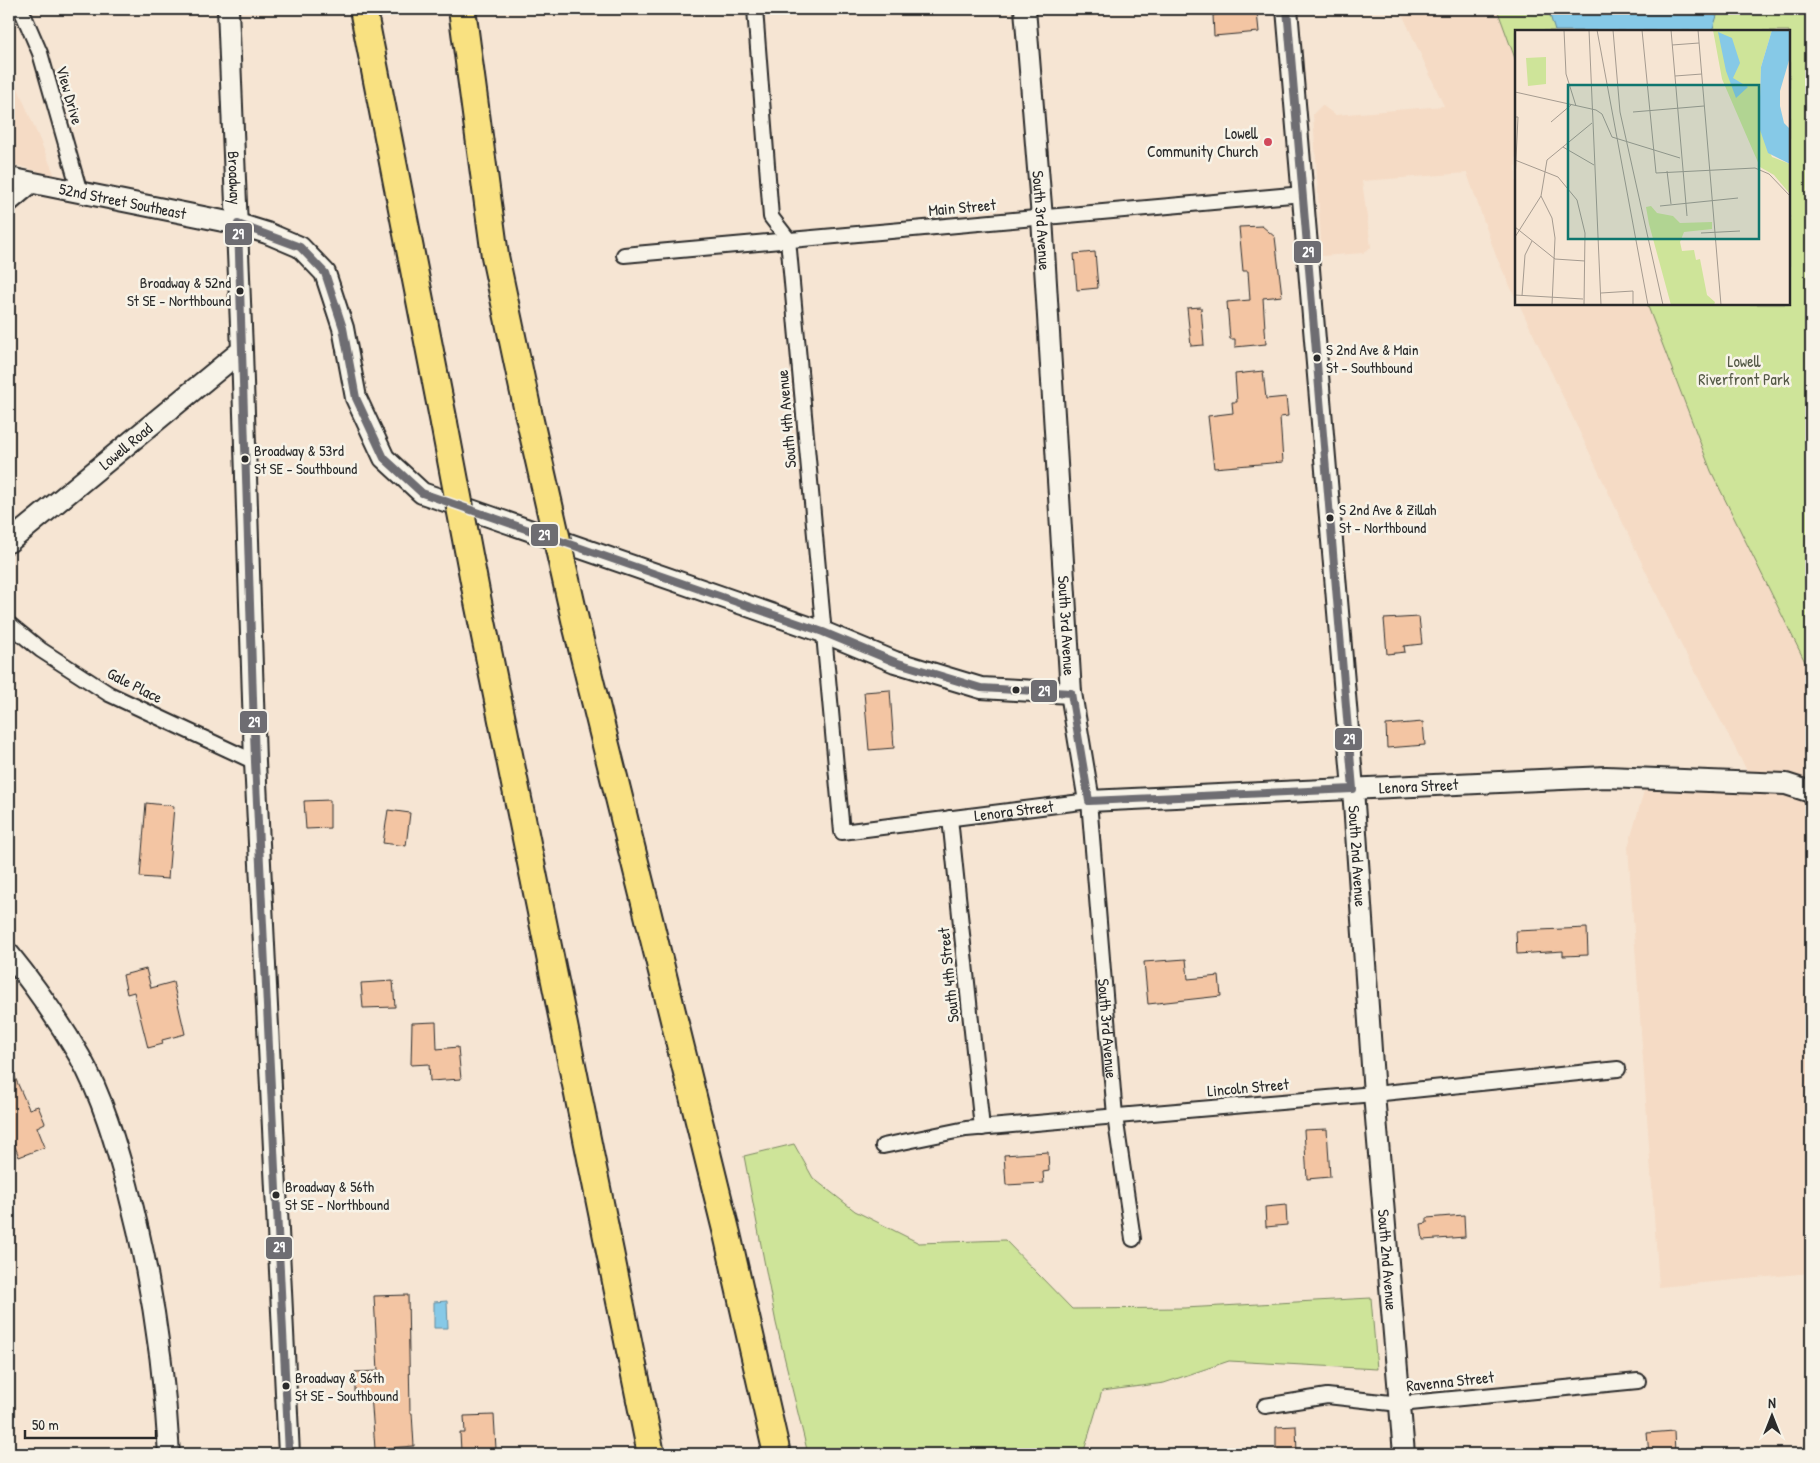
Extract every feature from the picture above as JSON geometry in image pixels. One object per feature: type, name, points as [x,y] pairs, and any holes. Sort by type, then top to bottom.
[{"type":"highway","points":[[363,9],[477,597],[651,1454]]},
{"type":"highway","points":[[462,9],[494,256],[576,624],[727,1234],[776,1454]]},
{"type":"street","name":"View Drive","points":[[21,9],[40,53],[80,193]]},
{"type":"street","name":"Broadway","points":[[228,9],[238,224],[255,762],[290,1454]]},
{"type":"street","points":[[755,9],[771,217],[788,239]]},
{"type":"street","name":"South 3rd Avenue","points":[[1025,9],[1042,218],[1071,693],[1089,801],[1115,1116],[1133,1239]]},
{"type":"street","name":"South 2nd Avenue","points":[[1287,9],[1353,789],[1374,1094],[1404,1454]]},
{"type":"street","name":"52nd Street Southeast","points":[[9,178],[238,224]]},
{"type":"street","points":[[9,206],[34,184]]},
{"type":"street","name":"Main Street","points":[[624,255],[1303,194]]},
{"type":"street","points":[[238,224],[267,233],[300,247],[325,273],[343,328],[356,398],[384,458],[422,493],[823,632],[895,662],[981,688],[1071,693]]},
{"type":"street","name":"South 4th Avenue","points":[[788,239],[842,832]]},
{"type":"street","name":"Lowell Road","points":[[9,542],[242,350]]},
{"type":"street","name":"Gale Place","points":[[9,624],[42,650],[109,694],[255,762]]},
{"type":"street","name":"Lenora Street","points":[[842,832],[1089,801],[1606,778],[1786,784],[1811,792]]},
{"type":"street","name":"South 4th Street","points":[[950,818],[982,1128]]},
{"type":"street","points":[[9,954],[37,989],[80,1058],[95,1088],[118,1151],[141,1239],[158,1322],[169,1454]]},
{"type":"street","name":"Lincoln Street","points":[[883,1146],[982,1128],[1374,1094],[1618,1069]]},
{"type":"street","name":"Ravenna Street","points":[[1265,1406],[1327,1396],[1400,1404],[1638,1381]]},
{"type":"shaded area","points":[[1400,9],[1497,9],[1515,58],[1515,297],[1496,256],[1467,173],[1362,181],[1371,247],[1363,253],[1322,256],[1313,114],[1322,105],[1335,115],[1444,106]]},
{"type":"shaded area","points":[[9,67],[55,176],[9,163]]},
{"type":"shaded area","points":[[1519,305],[1647,305],[1711,471],[1811,674],[1811,1273],[1659,1287],[1628,847],[1644,791],[1758,792],[1676,635]]},
{"type":"green space","name":"Lowell Riverfront Park","points":[[1497,9],[1811,9],[1811,674],[1711,471],[1647,305],[1790,305],[1790,30],[1515,30],[1515,58]]},
{"type":"green space","points":[[794,1144],[813,1178],[855,1211],[919,1243],[1005,1240],[1072,1309],[1184,1308],[1371,1298],[1377,1369],[1229,1361],[1164,1383],[1102,1391],[1083,1454],[808,1454],[776,1323],[744,1156]]},
{"type":"water","points":[[1548,9],[1700,9],[1717,16],[1712,30],[1555,30]]},
{"type":"water","points":[[1811,127],[1811,225],[1808,163]]},
{"type":"water","points":[[447,1301],[448,1328],[434,1328],[434,1302]]},
{"type":"building","points":[[1257,12],[1259,32],[1214,36],[1213,15]]},
{"type":"building","points":[[1262,226],[1275,237],[1282,296],[1263,298],[1266,344],[1235,347],[1235,339],[1230,339],[1227,302],[1250,300],[1248,271],[1243,271],[1239,227]]},
{"type":"building","points":[[1095,252],[1098,288],[1077,290],[1074,254]]},
{"type":"building","points":[[1201,307],[1204,345],[1191,346],[1187,308]]},
{"type":"building","points":[[1263,371],[1266,399],[1286,397],[1288,416],[1280,417],[1283,462],[1214,468],[1208,416],[1233,413],[1232,402],[1237,402],[1235,374]]},
{"type":"building","points":[[1419,617],[1422,644],[1404,646],[1405,652],[1387,654],[1384,619]]},
{"type":"building","points":[[890,690],[894,748],[869,750],[864,692]]},
{"type":"building","points":[[1423,722],[1425,745],[1387,748],[1386,725]]},
{"type":"building","points":[[330,800],[330,828],[306,829],[304,801]]},
{"type":"building","points":[[146,803],[174,806],[168,879],[140,877]]},
{"type":"building","points":[[388,810],[410,813],[406,846],[383,843]]},
{"type":"building","points":[[1587,928],[1588,955],[1563,956],[1563,951],[1517,954],[1516,931]]},
{"type":"building","points":[[1186,959],[1188,979],[1219,976],[1221,996],[1148,1004],[1144,962]]},
{"type":"building","points":[[146,969],[151,988],[173,982],[185,1034],[162,1040],[163,1044],[148,1048],[134,992],[127,994],[123,975]]},
{"type":"building","points":[[393,981],[395,1007],[363,1008],[361,983]]},
{"type":"building","points":[[436,1022],[437,1049],[458,1047],[461,1079],[430,1081],[429,1064],[411,1065],[412,1023]]},
{"type":"building","points":[[9,1064],[29,1109],[38,1106],[45,1123],[37,1127],[45,1147],[19,1157],[9,1131]]},
{"type":"building","points":[[1327,1129],[1330,1177],[1307,1179],[1304,1130]]},
{"type":"building","points":[[1048,1152],[1049,1171],[1043,1172],[1044,1183],[1006,1185],[1004,1155]]},
{"type":"building","points":[[1286,1205],[1287,1225],[1266,1227],[1265,1207]]},
{"type":"building","points":[[1464,1215],[1465,1237],[1423,1240],[1421,1224],[1427,1223],[1427,1218]]},
{"type":"building","points":[[408,1295],[410,1413],[412,1413],[414,1446],[375,1449],[371,1394],[355,1395],[355,1372],[378,1371],[374,1296]]},
{"type":"building","points":[[494,1415],[496,1449],[461,1451],[460,1433],[465,1433],[464,1416]]},
{"type":"building","points":[[1296,1426],[1297,1454],[1276,1454],[1276,1427]]},
{"type":"building","points":[[1674,1431],[1675,1454],[1649,1454],[1647,1433]]},
{"type":"transit line","name":"29","points":[[289,1454],[255,762],[238,224],[300,247],[325,273],[343,328],[356,398],[384,458],[422,493],[823,632],[895,662],[981,688],[1071,693],[1089,801],[1353,789],[1287,9]]},
{"type":"place","name":"Lowell Community Church","points":[[1268,142]]},
{"type":"place","name":"Broadway & 52nd St SE - Northbound","points":[[240,291]]},
{"type":"place","name":"S 2nd Ave & Main St - Southbound","points":[[1317,358]]},
{"type":"place","name":"Broadway & 53rd St SE - Southbound","points":[[245,459]]},
{"type":"place","name":"S 2nd Ave & Zillah St - Northbound","points":[[1330,518]]},
{"type":"place","name":"Broadway & 56th St SE - Northbound","points":[[276,1195]]},
{"type":"place","name":"Broadway & 56th St SE - Southbound","points":[[286,1386]]}]
